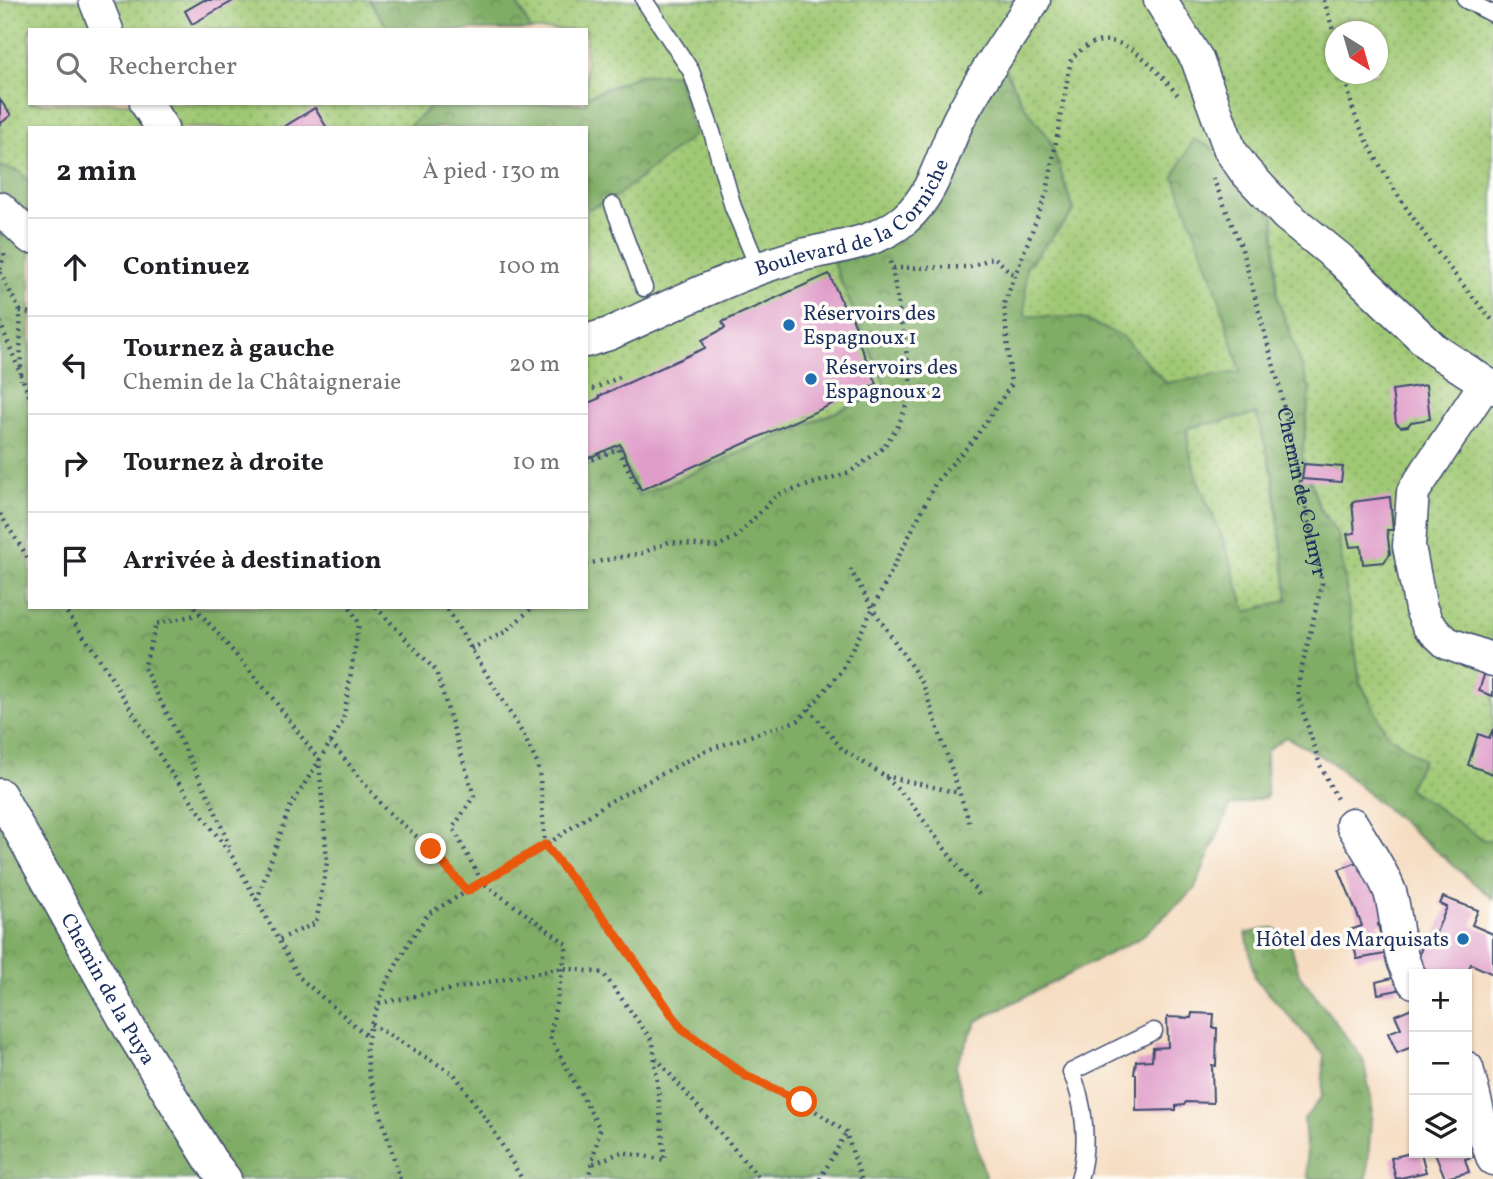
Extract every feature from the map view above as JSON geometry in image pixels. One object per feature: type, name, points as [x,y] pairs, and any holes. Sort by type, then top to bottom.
[{"type":"street","points":[[95,0],[106,28]]},
{"type":"street","name":"Boulevard de la Corniche","points":[[588,340],[609,334],[760,269],[813,252],[853,245],[879,236],[905,219],[924,198],[959,121],[982,79],[1034,0]]},
{"type":"street","points":[[1160,0],[1197,59],[1230,150],[1244,170],[1286,215],[1340,259],[1435,350],[1489,386],[1413,492],[1409,546],[1421,609],[1427,625],[1447,643],[1493,660]]},
{"type":"street","points":[[147,105],[161,126]]},
{"type":"street","points":[[0,208],[28,235]]},
{"type":"street","name":"Chemin de la Puya","points":[[0,795],[130,1029],[211,1161],[225,1179]]},
{"type":"street","points":[[1352,824],[1380,869],[1390,892],[1405,965],[1409,973]]},
{"type":"street","points":[[1472,1088],[1493,1158]]},
{"type":"lane","points":[[645,0],[691,71],[733,207],[760,269]]},
{"type":"lane","points":[[1466,0],[1493,14]]},
{"type":"lane","points":[[613,205],[644,288]]},
{"type":"lane","points":[[1079,1179],[1084,1164],[1083,1128],[1080,1101],[1071,1072],[1154,1031]]},
{"type":"path","points":[[1324,0],[1330,21]]},
{"type":"path","points":[[400,1179],[369,1075],[366,1049],[386,984],[428,914],[545,845],[607,803],[707,751],[799,720],[841,672],[936,482],[975,438],[1011,385],[1004,304],[1047,192],[1071,60],[1080,50],[1094,44],[1110,41],[1124,43],[1140,54],[1181,97]]},
{"type":"path","points":[[1347,84],[1356,118],[1396,191],[1458,280],[1493,321]]},
{"type":"path","name":"Chemin de Colmyr","points":[[1212,175],[1241,246],[1279,385],[1322,583],[1298,684],[1298,696],[1320,765],[1352,824]]},
{"type":"path","points":[[588,564],[642,552],[669,542],[716,547],[736,537],[777,495],[850,472],[883,448],[898,426],[910,397],[910,374],[892,268],[879,236]]},
{"type":"path","points":[[892,268],[970,267],[994,257],[1015,276]]},
{"type":"path","points":[[0,272],[20,311],[21,380]]},
{"type":"path","points":[[20,311],[28,313]]},
{"type":"path","points":[[0,322],[28,394]]},
{"type":"path","points":[[588,391],[620,377]]},
{"type":"path","points":[[588,461],[618,449],[638,488]]},
{"type":"path","points":[[0,514],[28,558]]},
{"type":"path","points":[[850,569],[923,684],[971,827]]},
{"type":"path","points":[[63,609],[99,658],[167,767],[234,859]]},
{"type":"path","points":[[196,609],[271,695],[319,760],[327,862],[316,923],[278,940]]},
{"type":"path","points":[[256,901],[289,809],[343,722],[359,623],[351,609]]},
{"type":"path","points":[[378,609],[436,671],[474,796],[453,828],[482,882],[567,944],[550,1037],[600,1129],[587,1179]]},
{"type":"path","points":[[447,609],[524,736],[537,763],[545,845],[613,930],[682,1029],[746,1076],[802,1102],[846,1132],[861,1179]]},
{"type":"path","points":[[471,649],[505,632],[531,609]]},
{"type":"path","points":[[200,614],[156,624],[144,667],[212,803],[234,859],[299,977],[369,1037]]},
{"type":"path","points":[[809,709],[843,750],[885,776],[909,802],[980,896]]},
{"type":"path","points":[[331,742],[385,809],[431,849],[467,891]]},
{"type":"path","points":[[885,776],[960,793]]},
{"type":"path","points":[[379,1003],[563,968],[603,973],[653,1042],[665,1160],[622,1152],[591,1164]]},
{"type":"path","points":[[372,1024],[454,1074],[489,1123],[522,1179]]},
{"type":"path","points":[[654,1056],[760,1179]]},
{"type":"path","points":[[820,1179],[846,1132]]},
{"type":"green space","points":[[0,0],[369,0],[388,28],[28,28],[28,105],[433,105],[409,126],[28,126],[28,180],[20,172],[0,166]]},
{"type":"green space","points":[[369,0],[515,0],[530,28],[388,28]]},
{"type":"green space","points":[[515,0],[1485,0],[1483,4],[1493,19],[1493,840],[1483,840],[1407,788],[1423,760],[1387,734],[1360,682],[1338,535],[1320,509],[1302,456],[1310,390],[1277,297],[1274,217],[1215,285],[1241,372],[1166,383],[1122,336],[1080,318],[1024,316],[1026,267],[1074,211],[1049,138],[1023,104],[1000,59],[931,202],[833,263],[887,390],[639,496],[619,453],[588,465],[588,209],[617,196],[640,75],[588,96],[588,28],[530,28]]},
{"type":"green space","points":[[1000,59],[1023,104],[1049,138],[1074,211],[1026,267],[1025,316],[1080,318],[1122,336],[1166,383],[1241,372],[1215,285],[1174,176],[1194,139],[1225,154],[1274,217],[1277,297],[1310,390],[1302,456],[1320,509],[1338,535],[1360,682],[1387,734],[1423,760],[1408,788],[1483,840],[1493,840],[1493,899],[1330,761],[1286,737],[1266,751],[1267,797],[1230,806],[1194,890],[1140,938],[977,1021],[955,1067],[986,1179],[0,1179],[0,166],[20,172],[28,180],[28,609],[588,609],[588,465],[619,452],[639,496],[887,390],[833,263],[931,202]],"holes":[[[1257,414],[1273,476],[1288,600],[1246,612],[1223,540],[1195,471],[1187,428]]]},
{"type":"green space","points":[[677,74],[694,135],[617,196],[588,209],[588,126],[409,126],[433,105],[588,105],[588,96],[640,75]]},
{"type":"green space","points":[[1257,414],[1273,476],[1288,600],[1246,613],[1223,540],[1195,471],[1187,428]]},
{"type":"green space","points":[[1274,928],[1289,938],[1299,974],[1363,1059],[1372,1103],[1367,1179],[1308,1179],[1304,1119],[1322,1097],[1324,1055],[1255,978],[1246,933]]},
{"type":"building","points":[[204,0],[235,0],[192,24],[185,11]]},
{"type":"building","points":[[0,100],[11,115],[0,124]]},
{"type":"building","points":[[315,108],[326,126],[285,126]]},
{"type":"building","points":[[829,274],[849,318],[852,317],[862,341],[859,343],[877,384],[641,490],[620,444],[588,458],[588,403],[705,348],[702,340],[725,328],[722,322]]},
{"type":"building","points":[[1426,385],[1430,419],[1411,422],[1408,426],[1401,427],[1396,423],[1392,390]]},
{"type":"building","points":[[1304,464],[1343,467],[1341,482],[1302,479]]},
{"type":"building","points":[[1390,497],[1393,530],[1387,530],[1390,554],[1384,562],[1363,564],[1361,546],[1350,547],[1347,534],[1355,533],[1352,502]]},
{"type":"building","points":[[1486,669],[1493,672],[1493,696],[1479,691]]},
{"type":"building","points":[[1493,729],[1493,774],[1468,765],[1478,734],[1489,738]]},
{"type":"building","points":[[1368,858],[1392,921],[1378,924],[1385,954],[1357,959],[1350,930],[1362,926],[1339,869]]},
{"type":"building","name":"Hôtel des Marquisats","points":[[1443,897],[1478,910],[1472,925],[1493,934],[1493,974],[1471,964],[1468,969],[1414,969],[1423,944],[1430,946],[1447,907],[1440,904]]},
{"type":"building","points":[[1396,977],[1398,990],[1378,994],[1376,982]]},
{"type":"building","points":[[1409,1009],[1409,1048],[1397,1053],[1388,1033],[1401,1028],[1395,1015]]},
{"type":"building","points":[[1192,1013],[1214,1014],[1213,1028],[1217,1028],[1216,1066],[1212,1065],[1213,1103],[1186,1102],[1176,1106],[1176,1110],[1136,1111],[1136,1061],[1152,1060],[1153,1048],[1168,1047],[1167,1017],[1191,1018]]},
{"type":"building","points":[[1409,1153],[1409,1158],[1422,1158],[1426,1172],[1396,1179],[1391,1158]]},
{"type":"building","points":[[1437,1158],[1469,1158],[1465,1159],[1469,1172],[1445,1178]]},
{"type":"place","name":"Réservoirs des Espagnoux 1","points":[[789,325]]},
{"type":"place","name":"Réservoirs des Espagnoux 2","points":[[811,379]]},
{"type":"place","name":"Hôtel des Marquisats","points":[[1463,939]]},
{"type":"route","points":[[431,849],[467,891],[545,845],[613,930],[682,1029],[746,1076],[802,1102]]}]
